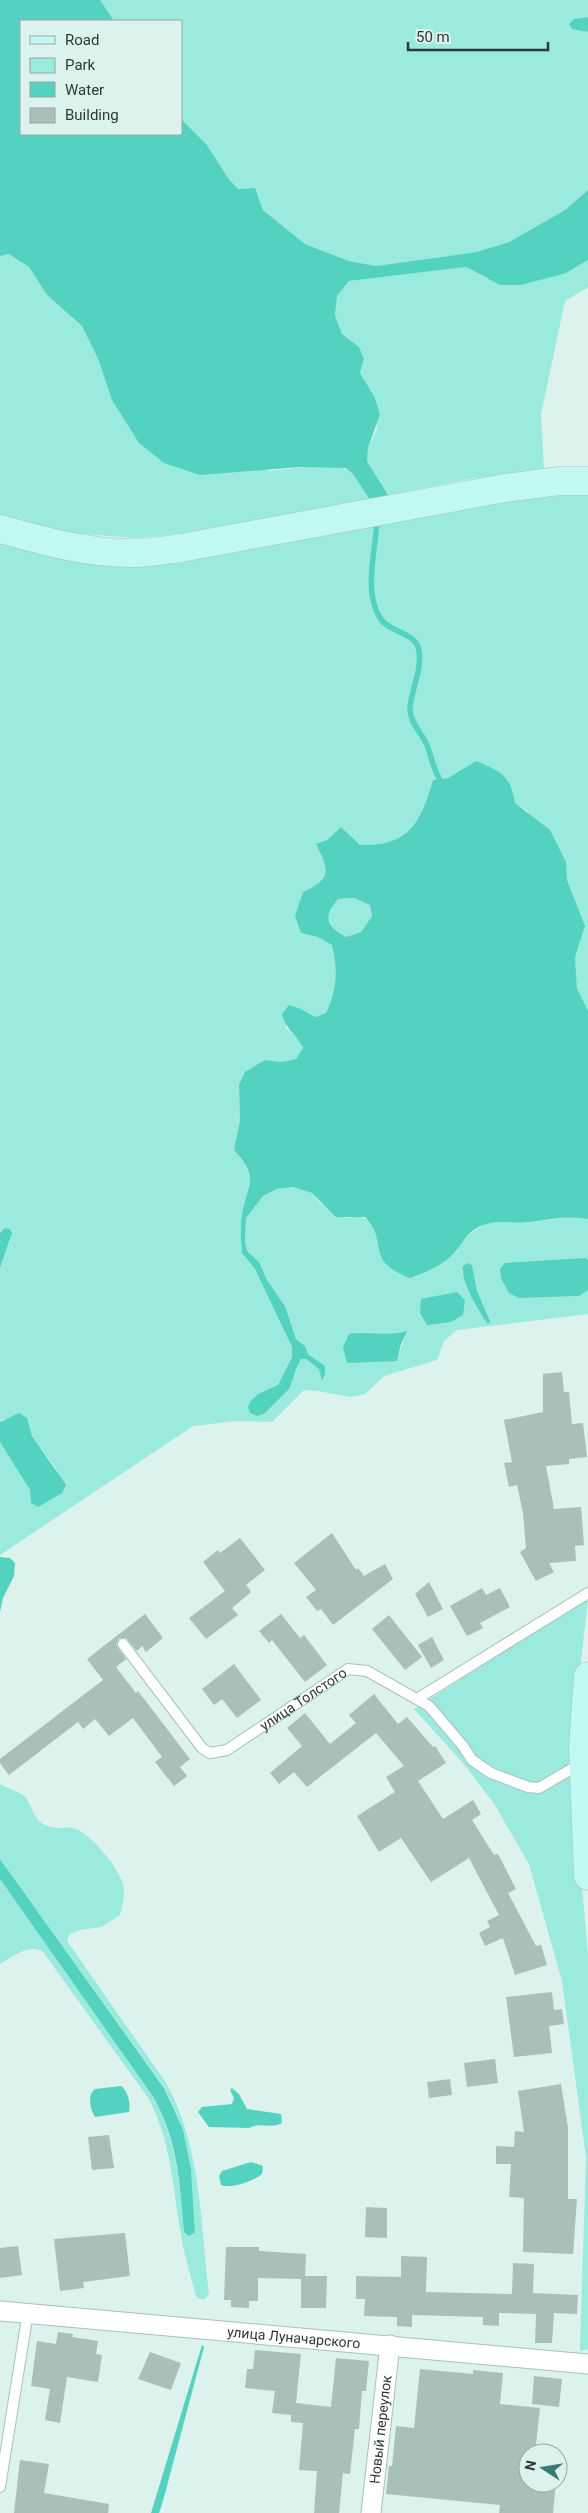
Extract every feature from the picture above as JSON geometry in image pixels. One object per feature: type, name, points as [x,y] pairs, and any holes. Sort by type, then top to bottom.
[{"type":"main road","points":[[0,529],[66,546],[100,552],[136,553],[181,548],[425,501],[541,483],[588,481]]},
{"type":"main road","points":[[588,1676],[583,1762],[588,1876]]},
{"type":"street","name":"улица Луначарского","points":[[0,2311],[28,2312],[588,2364]]},
{"type":"street","name":"Новый переулок","points":[[371,2513],[390,2345]]},
{"type":"lane","points":[[418,1699],[588,1593]]},
{"type":"lane","name":"улица Толстого","points":[[124,1644],[202,1748],[210,1753],[226,1750],[348,1669],[367,1671],[418,1699],[440,1718],[472,1760],[481,1768],[528,1788],[539,1788],[583,1762]]},
{"type":"lane","points":[[0,2487],[28,2312]]},
{"type":"green space","points":[[100,0],[588,0],[588,17],[574,19],[585,32],[588,32],[588,190],[565,210],[509,242],[477,252],[376,266],[349,261],[305,244],[263,210],[255,188],[238,189],[228,178],[207,145],[182,120],[182,20],[113,20]]},
{"type":"green space","points":[[9,254],[29,267],[47,295],[82,326],[99,361],[268,471],[319,466],[339,467],[354,474],[370,500],[176,535],[135,538],[68,533],[0,515],[0,256]]},
{"type":"green space","points":[[588,260],[588,287],[565,301],[541,414],[544,470],[470,479],[388,495],[367,461],[368,448],[377,429],[374,396],[360,373],[364,359],[359,347],[342,334],[335,315],[337,296],[349,281],[466,267],[487,279],[566,273]]},
{"type":"green space","points":[[545,492],[588,493],[588,1011],[577,988],[575,957],[585,926],[567,880],[566,862],[527,811],[515,803],[476,761],[448,778],[433,780],[417,820],[402,836],[377,844],[360,845],[341,827],[327,840],[317,844],[324,861],[325,873],[319,883],[303,893],[301,933],[318,937],[332,945],[336,971],[330,1004],[326,1013],[315,1017],[301,1009],[285,1027],[299,1040],[303,1049],[296,1059],[281,1062],[265,1060],[239,1085],[240,1120],[234,1150],[242,1159],[250,1174],[249,1187],[241,1219],[242,1253],[255,1269],[292,1347],[292,1357],[278,1385],[263,1391],[248,1407],[251,1413],[257,1416],[264,1414],[290,1388],[301,1359],[306,1358],[319,1369],[325,1366],[308,1354],[305,1346],[296,1339],[285,1306],[267,1280],[259,1262],[247,1251],[245,1242],[246,1217],[263,1196],[277,1189],[293,1187],[312,1193],[320,1203],[346,1218],[362,1217],[366,1219],[372,1225],[376,1235],[456,1252],[471,1234],[490,1223],[565,1218],[588,1219],[588,1260],[586,1258],[519,1298],[579,1296],[588,1290],[588,1314],[457,1330],[444,1341],[437,1360],[384,1376],[365,1394],[350,1397],[304,1390],[272,1422],[236,1421],[193,1426],[0,1555],[0,1442],[30,1490],[56,1469],[32,1436],[27,1418],[3,1419],[0,1422],[0,1268],[10,1240],[1,1231],[0,1233],[0,543],[68,558]],"holes":[[[472,1265],[477,1291],[490,1321],[480,1310],[464,1278],[462,1271]],[[358,1332],[397,1334],[406,1332],[397,1361]]]},
{"type":"green space","points":[[354,898],[370,905],[372,916],[361,932],[346,937],[334,929],[329,921],[329,916],[338,899]]},
{"type":"green space","points":[[588,1598],[576,1707],[579,1853],[588,1955],[588,2349],[580,2351],[586,2157],[562,1981],[529,1864],[495,1805],[463,1763],[414,1709]]},
{"type":"green space","points":[[0,1784],[24,1796],[39,1821],[43,1824],[56,1828],[73,1828],[87,1836],[109,1859],[122,1881],[124,1894],[120,1915],[101,1927],[80,1930],[70,1934],[67,1941],[166,2083],[178,2108],[187,2133],[198,2186],[209,2294],[205,2299],[200,2299],[196,2296],[183,2245],[166,2147],[162,2131],[149,2099],[43,1952],[32,1949],[26,1950],[0,1964],[0,1879],[154,2098],[173,2147],[179,2179],[184,2232],[195,2232],[191,2169],[183,2128],[164,2087],[0,1859]]},
{"type":"water","points":[[0,0],[100,0],[113,20],[20,20],[20,135],[182,135],[182,120],[207,145],[228,178],[238,189],[255,188],[263,210],[305,244],[349,261],[376,266],[477,252],[509,242],[565,210],[588,190],[588,260],[566,273],[521,285],[500,285],[466,267],[349,281],[337,296],[335,315],[342,334],[359,347],[364,359],[360,373],[374,396],[380,414],[368,448],[367,461],[388,495],[370,500],[353,474],[346,468],[301,467],[200,475],[164,463],[139,443],[112,400],[99,361],[82,326],[47,295],[29,267],[9,254],[0,256]]},
{"type":"water","points":[[588,17],[588,32],[572,29],[569,24],[574,19]]},
{"type":"water","points":[[476,761],[498,771],[507,780],[515,803],[550,830],[566,862],[567,880],[585,926],[575,957],[577,988],[588,1011],[588,1219],[566,1218],[530,1222],[490,1223],[470,1233],[457,1250],[444,1262],[410,1278],[387,1265],[382,1258],[372,1226],[365,1217],[336,1217],[312,1193],[293,1187],[277,1189],[263,1196],[246,1218],[245,1242],[247,1251],[259,1262],[267,1280],[285,1306],[296,1339],[305,1346],[308,1354],[325,1366],[325,1375],[322,1380],[319,1369],[306,1359],[301,1359],[290,1388],[264,1414],[257,1416],[250,1413],[248,1407],[250,1403],[260,1393],[278,1385],[292,1357],[292,1347],[255,1269],[242,1253],[241,1219],[249,1187],[250,1174],[242,1159],[234,1150],[240,1120],[239,1085],[245,1072],[265,1060],[281,1062],[296,1059],[303,1048],[282,1014],[289,1005],[315,1017],[326,1013],[330,1004],[336,971],[332,945],[318,937],[301,933],[295,916],[303,892],[319,883],[325,873],[324,861],[316,844],[327,840],[341,827],[360,845],[391,841],[402,836],[417,820],[433,780],[448,778]],"holes":[[[354,898],[370,905],[372,916],[361,932],[346,937],[334,929],[329,921],[330,911],[338,899]]]},
{"type":"water","points":[[5,1228],[10,1229],[12,1233],[0,1268],[0,1233]]},
{"type":"water","points":[[586,1258],[588,1260],[588,1290],[579,1296],[519,1298],[509,1293],[501,1278],[500,1269],[505,1263]]},
{"type":"water","points":[[468,1263],[472,1265],[477,1291],[490,1321],[488,1324],[475,1304],[464,1279],[463,1266]]},
{"type":"water","points":[[457,1292],[465,1300],[463,1315],[451,1322],[427,1325],[420,1313],[421,1299]]},
{"type":"water","points":[[407,1331],[401,1344],[397,1361],[347,1363],[343,1347],[349,1334],[400,1333]]},
{"type":"water","points":[[19,1413],[27,1418],[32,1436],[66,1485],[62,1493],[38,1507],[31,1503],[30,1490],[0,1442],[0,1422]]},
{"type":"water","points":[[0,1557],[10,1558],[15,1563],[14,1576],[3,1598],[0,1612]]},
{"type":"water","points":[[0,1859],[164,2088],[183,2129],[191,2169],[195,2232],[189,2236],[184,2232],[179,2179],[169,2131],[154,2098],[0,1879]]},
{"type":"water","points":[[121,2086],[128,2098],[129,2112],[95,2117],[90,2102],[92,2092],[95,2089]]},
{"type":"water","points":[[232,2088],[239,2094],[247,2109],[281,2114],[282,2123],[249,2128],[209,2127],[198,2112],[202,2107],[232,2104],[234,2098],[230,2090]]},
{"type":"water","points":[[251,2162],[263,2166],[262,2174],[242,2184],[221,2185],[219,2176],[222,2171]]},
{"type":"water","points":[[202,2345],[204,2347],[163,2501],[159,2513],[151,2513]]},
{"type":"building","points":[[562,1372],[564,1392],[569,1392],[572,1424],[583,1423],[587,1457],[569,1459],[569,1464],[546,1466],[554,1509],[581,1507],[584,1545],[575,1546],[576,1561],[549,1563],[554,1572],[536,1581],[520,1552],[526,1548],[523,1513],[517,1485],[509,1487],[504,1463],[512,1462],[504,1420],[543,1412],[543,1374]]},
{"type":"building","points":[[332,1533],[356,1570],[358,1568],[364,1576],[385,1564],[393,1579],[333,1625],[321,1609],[317,1611],[306,1597],[316,1590],[294,1563]]},
{"type":"building","points":[[240,1538],[265,1570],[246,1585],[251,1592],[232,1608],[238,1615],[206,1639],[189,1618],[225,1591],[203,1562],[218,1550],[220,1553]]},
{"type":"building","points":[[429,1582],[443,1609],[428,1617],[415,1594]]},
{"type":"building","points":[[482,1588],[486,1595],[500,1588],[510,1607],[480,1623],[483,1628],[467,1636],[450,1606]]},
{"type":"building","points":[[145,1614],[163,1638],[146,1652],[142,1646],[137,1651],[126,1638],[119,1638],[116,1645],[126,1659],[116,1667],[136,1693],[138,1691],[190,1759],[180,1767],[187,1776],[174,1786],[155,1762],[162,1757],[133,1718],[109,1736],[95,1719],[83,1729],[78,1722],[9,1775],[0,1763],[0,1759],[103,1680],[87,1659]]},
{"type":"building","points":[[281,1614],[300,1638],[304,1635],[327,1665],[305,1682],[272,1640],[269,1643],[259,1631]]},
{"type":"building","points":[[389,1615],[422,1657],[405,1670],[372,1629]]},
{"type":"building","points":[[432,1637],[444,1660],[431,1668],[418,1645]]},
{"type":"building","points":[[234,1664],[261,1700],[237,1718],[222,1699],[214,1705],[202,1689]]},
{"type":"building","points":[[374,1694],[398,1724],[407,1717],[433,1747],[435,1746],[446,1763],[418,1781],[443,1819],[473,1800],[481,1814],[472,1820],[494,1855],[498,1854],[516,1889],[508,1893],[536,1946],[541,1945],[547,1965],[515,1975],[503,1938],[485,1946],[479,1933],[490,1927],[487,1921],[499,1915],[469,1858],[431,1882],[401,1838],[379,1852],[357,1816],[395,1792],[386,1777],[404,1766],[376,1733],[307,1787],[294,1772],[279,1784],[270,1773],[302,1746],[287,1728],[305,1713],[330,1744],[356,1723],[349,1715]]},
{"type":"building","points":[[552,1992],[554,2010],[562,2009],[564,2024],[549,2026],[552,2053],[514,2057],[506,1997]]},
{"type":"building","points":[[495,2059],[498,2083],[467,2087],[464,2063]]},
{"type":"building","points":[[450,2079],[452,2095],[429,2098],[427,2082]]},
{"type":"building","points":[[561,2084],[568,2128],[568,2199],[577,2199],[573,2254],[523,2252],[524,2198],[509,2197],[511,2164],[496,2164],[496,2146],[514,2147],[515,2131],[524,2132],[518,2091]]},
{"type":"building","points":[[109,2135],[114,2168],[92,2170],[88,2137]]},
{"type":"building","points":[[366,2207],[387,2208],[387,2238],[365,2237]]},
{"type":"building","points":[[125,2233],[130,2276],[83,2282],[84,2288],[60,2291],[54,2239]]},
{"type":"building","points":[[18,2246],[22,2275],[0,2278],[0,2248]]},
{"type":"building","points":[[226,2247],[259,2247],[259,2251],[306,2254],[305,2276],[327,2276],[326,2308],[301,2308],[301,2279],[258,2278],[258,2301],[249,2301],[249,2308],[231,2307],[231,2300],[224,2300]]},
{"type":"building","points":[[401,2256],[427,2257],[426,2292],[512,2294],[513,2263],[534,2264],[533,2293],[578,2295],[577,2314],[554,2313],[552,2343],[535,2343],[536,2314],[499,2313],[499,2326],[483,2325],[483,2317],[412,2315],[412,2327],[397,2326],[397,2317],[364,2316],[365,2299],[356,2299],[356,2276],[401,2277]]},
{"type":"building","points":[[58,2332],[73,2334],[72,2337],[98,2341],[96,2354],[102,2355],[98,2382],[67,2377],[60,2423],[45,2420],[50,2389],[31,2386],[37,2341],[56,2344]]},
{"type":"building","points":[[255,2350],[301,2354],[296,2403],[331,2407],[336,2358],[369,2361],[366,2391],[362,2391],[359,2429],[355,2429],[350,2474],[343,2473],[339,2513],[314,2513],[317,2471],[299,2470],[303,2423],[291,2422],[291,2415],[272,2413],[275,2391],[245,2388],[247,2369],[253,2369]]},
{"type":"building","points":[[150,2352],[181,2363],[171,2390],[138,2379]]},
{"type":"building","points":[[420,2369],[473,2374],[473,2370],[503,2373],[500,2404],[540,2408],[536,2443],[518,2443],[518,2493],[555,2493],[553,2513],[499,2513],[500,2505],[386,2494],[389,2466],[392,2466],[396,2426],[414,2428]]},
{"type":"building","points":[[534,2376],[562,2379],[559,2407],[532,2404]]},
{"type":"building","points":[[20,2460],[49,2464],[44,2493],[109,2504],[108,2513],[14,2513]]},
{"type":"waterway","points":[[377,520],[371,583],[372,596],[375,607],[384,623],[408,636],[417,645],[420,658],[410,713],[414,724],[426,743],[442,784]]}]
